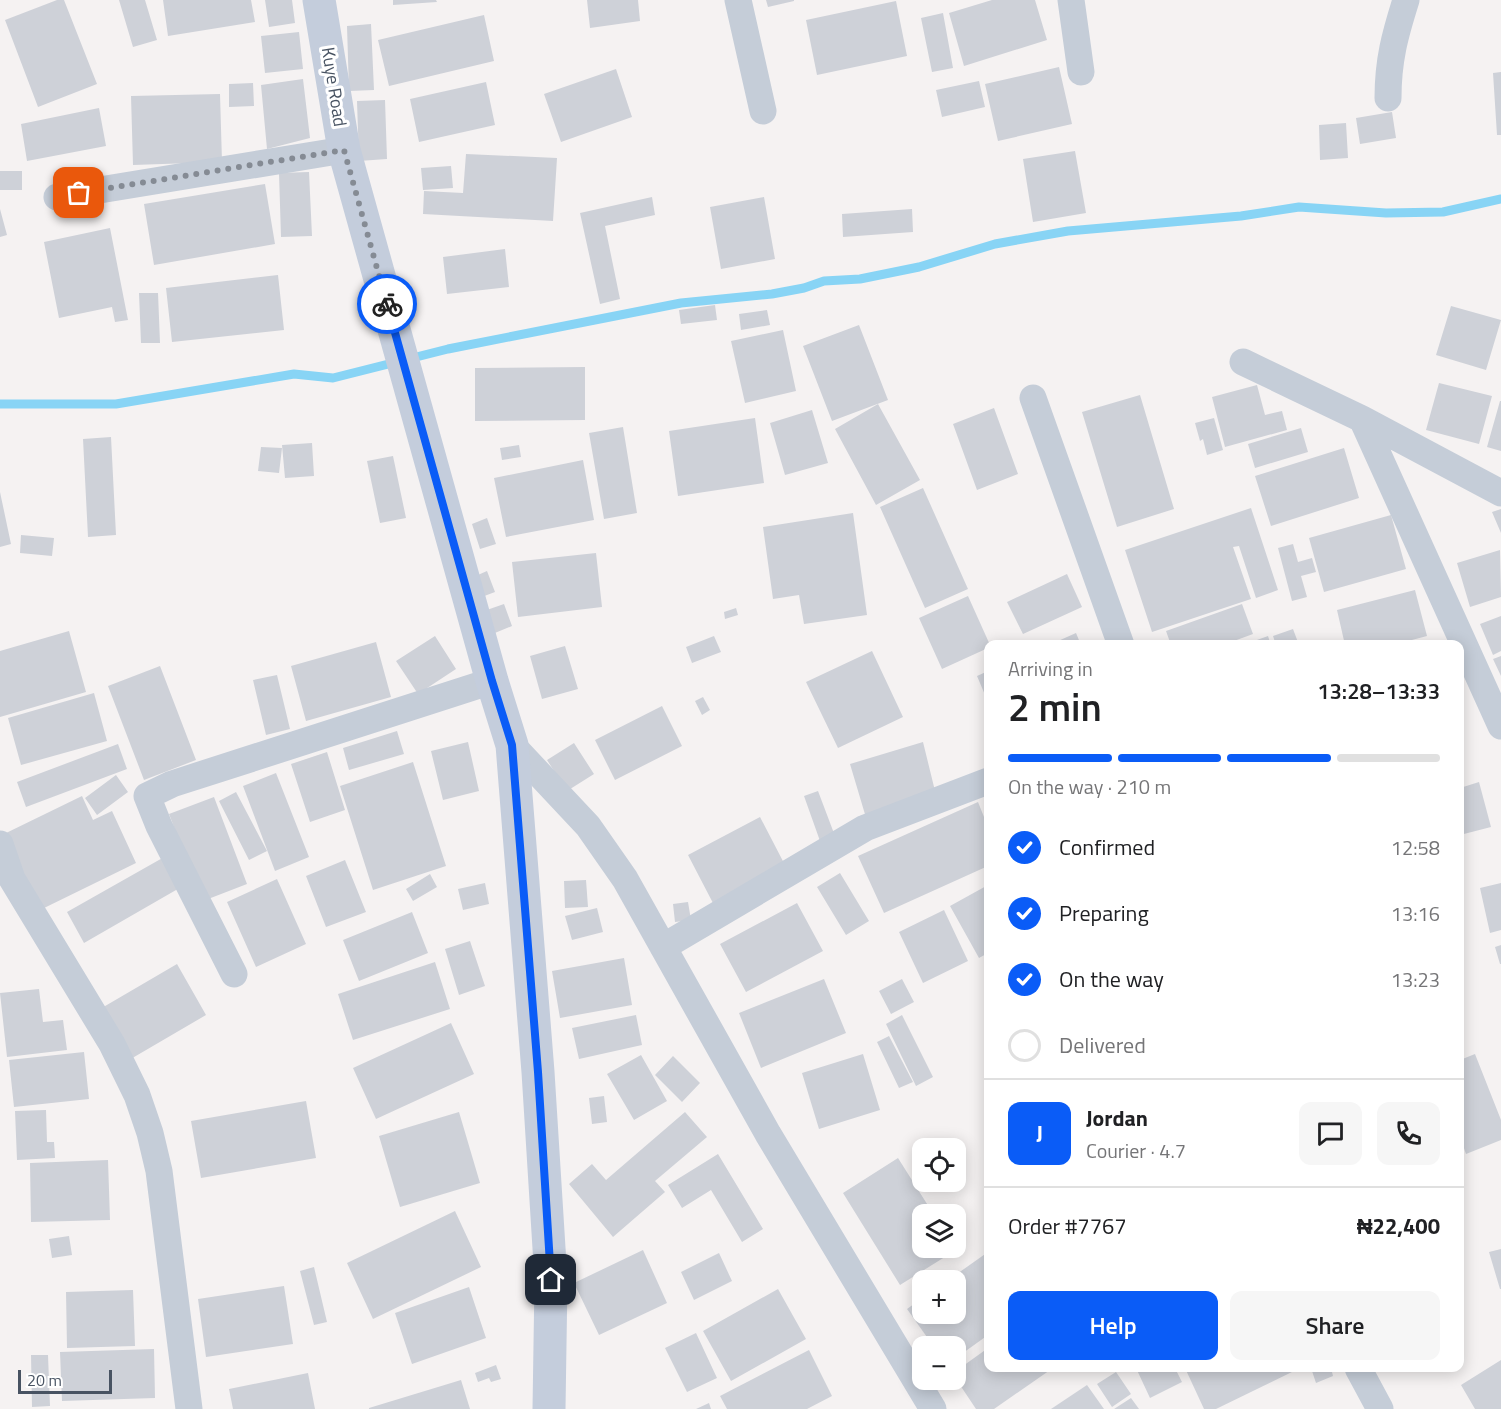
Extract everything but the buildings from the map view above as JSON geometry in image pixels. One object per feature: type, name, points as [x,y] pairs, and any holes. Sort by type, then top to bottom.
[{"type":"street","name":"Kuye Road","points":[[320,0],[344,150],[492,681],[512,745],[551,1269],[549,1409]]},
{"type":"street","points":[[738,0],[763,111]]},
{"type":"street","points":[[1071,0],[1082,72]]},
{"type":"street","points":[[1388,98],[1388,68],[1406,0]]},
{"type":"street","points":[[57,197],[344,150]]},
{"type":"street","points":[[1243,362],[1362,419],[1501,493]]},
{"type":"street","points":[[1033,398],[1119,640]]},
{"type":"street","points":[[1362,419],[1462,640]]},
{"type":"street","points":[[1464,644],[1501,726]]},
{"type":"street","points":[[234,974],[165,837],[147,796],[172,784],[492,681]]},
{"type":"street","points":[[512,745],[588,826],[626,879],[768,1134],[933,1409]]},
{"type":"street","points":[[663,947],[865,828],[984,783]]},
{"type":"street","points":[[0,844],[12,879],[112,1044],[137,1095],[159,1171],[189,1409]]},
{"type":"street","points":[[1360,1372],[1380,1409]]},
{"type":"waterway","points":[[0,404],[116,404],[294,374],[333,378],[448,349],[681,303],[772,294],[804,288],[824,281],[860,279],[919,267],[995,244],[1068,231],[1241,216],[1299,207],[1386,213],[1443,212],[1501,199]]},
{"type":"way so far","points":[[79,193],[344,150],[387,304]]},
{"type":"route","points":[[387,304],[512,745],[538,1072],[551,1280]]}]
